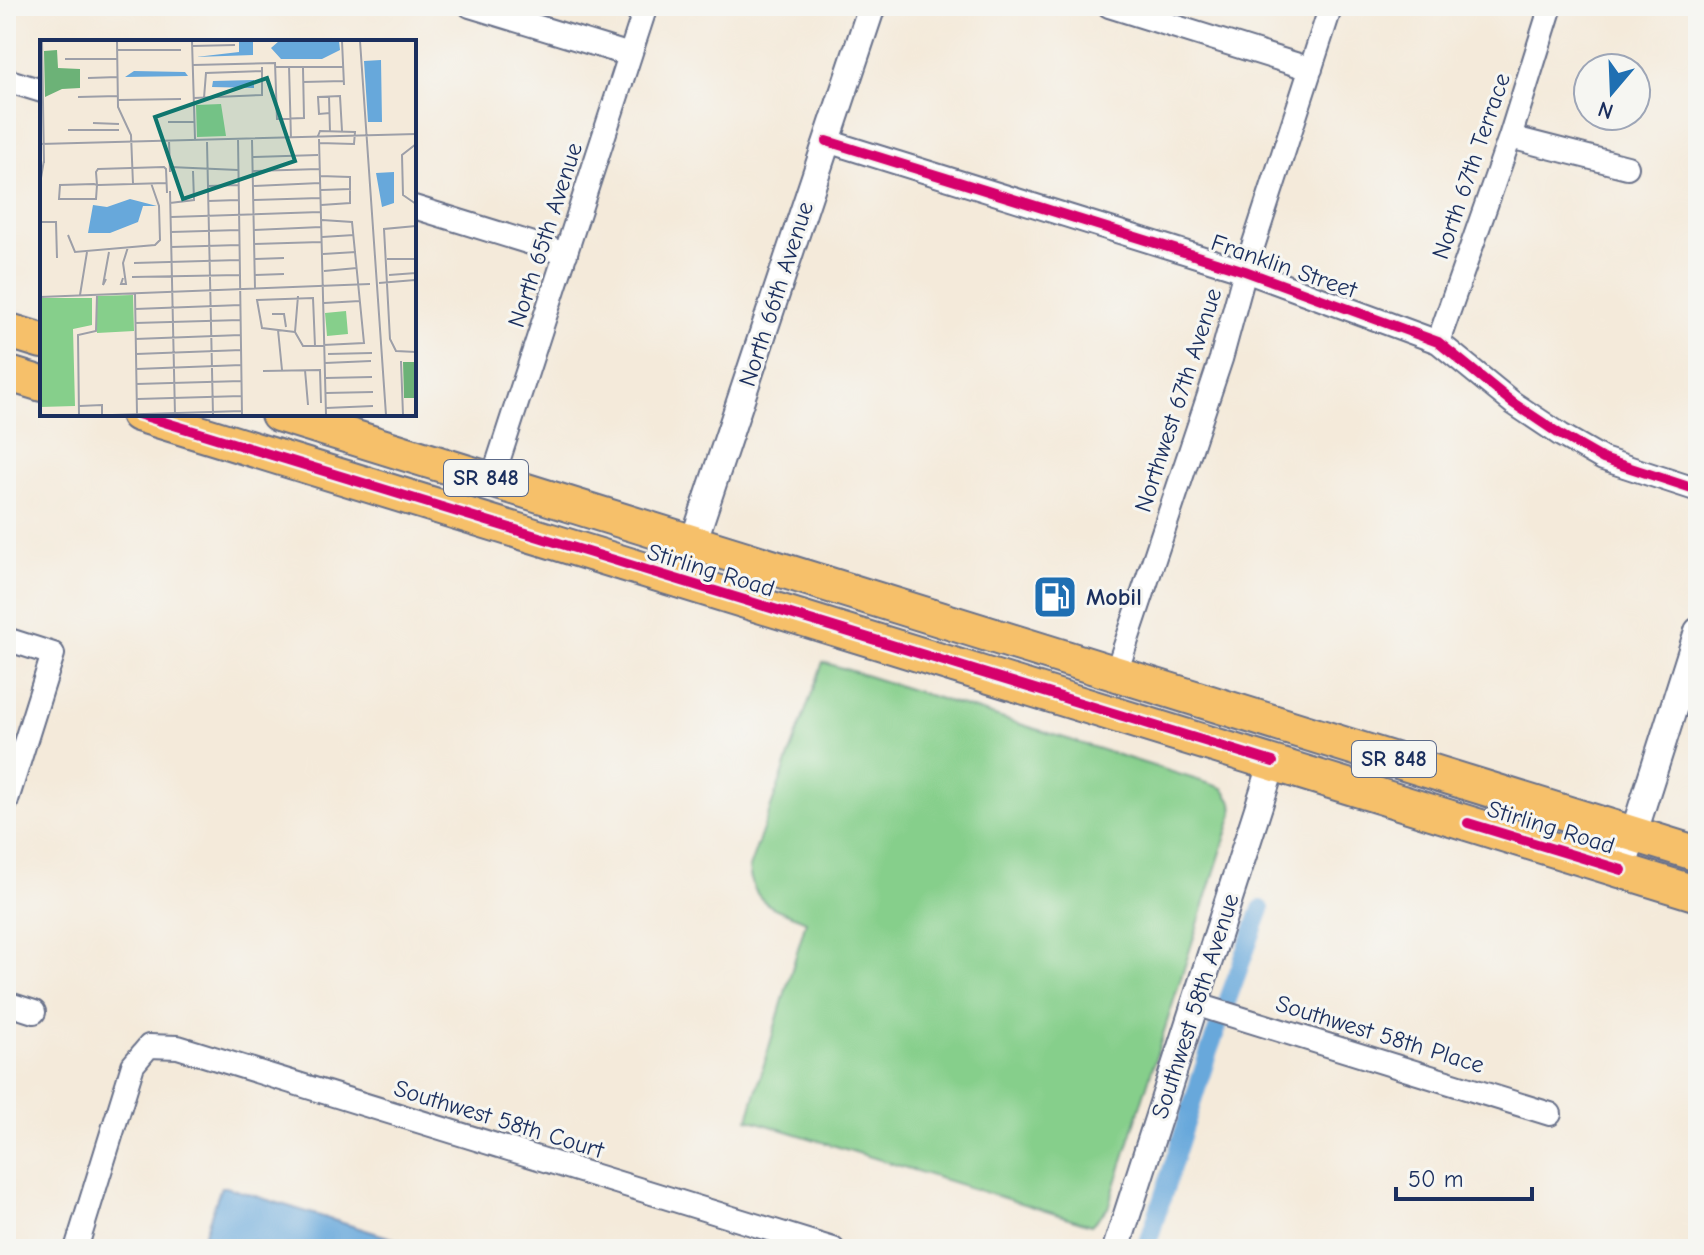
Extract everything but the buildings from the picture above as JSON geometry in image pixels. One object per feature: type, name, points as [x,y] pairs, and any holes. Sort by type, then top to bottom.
[{"type":"main road","points":[[6,330],[40,340]]},
{"type":"main road","points":[[6,373],[40,383]]},
{"type":"main road","name":"Stirling Road","points":[[144,416],[1698,894]]},
{"type":"main road","name":"Stirling Road","points":[[284,416],[1698,854]]},
{"type":"main road","points":[[965,668],[977,657],[993,654],[1124,693],[1145,690],[1153,684]]},
{"type":"street","points":[[470,6],[630,55]]},
{"type":"street","name":"North 65th Avenue","points":[[492,480],[646,6]]},
{"type":"street","name":"North 66th Avenue","points":[[680,582],[872,6]]},
{"type":"street","points":[[1109,6],[1311,69]]},
{"type":"street","name":"Northwest 67th Avenue","points":[[1116,673],[1221,359],[1245,271],[1331,6]]},
{"type":"street","name":"North 67th Terrace","points":[[1438,342],[1510,137],[1551,6]]},
{"type":"street","points":[[6,80],[40,90]]},
{"type":"street","points":[[1510,137],[1627,167]]},
{"type":"street","name":"Franklin Street","points":[[827,141],[1245,271],[1438,342],[1513,403],[1603,459],[1698,490]]},
{"type":"street","points":[[416,208],[566,254]]},
{"type":"street","points":[[1622,870],[1698,631]]},
{"type":"street","points":[[6,639],[53,654],[6,803]]},
{"type":"street","name":"Southwest 58th Avenue","points":[[1116,1249],[1273,762]]},
{"type":"street","points":[[6,1003],[34,1012]]},
{"type":"street","name":"Southwest 58th Place","points":[[1195,1004],[1550,1114]]},
{"type":"street","name":"Southwest 58th Court","points":[[76,1249],[133,1065],[149,1046],[178,1047],[833,1249]]},
{"type":"green space","points":[[823,662],[1223,788],[1232,802],[1233,814],[1108,1208],[1091,1225],[748,1119],[806,921],[776,909],[761,898],[751,881],[749,868]]},
{"type":"water","points":[[221,1187],[226,1187],[427,1249],[199,1249]]},
{"type":"waterway","points":[[1146,1249],[1208,1054],[1261,909]]},
{"type":"cycle path","points":[[827,141],[1245,271],[1438,342],[1513,403],[1603,459],[1698,490]]},
{"type":"cycle path","points":[[145,416],[1273,762]]},
{"type":"cycle path","points":[[1468,823],[1622,870]]},
{"type":"place","name":"Mobil","points":[[1055,597]]}]
